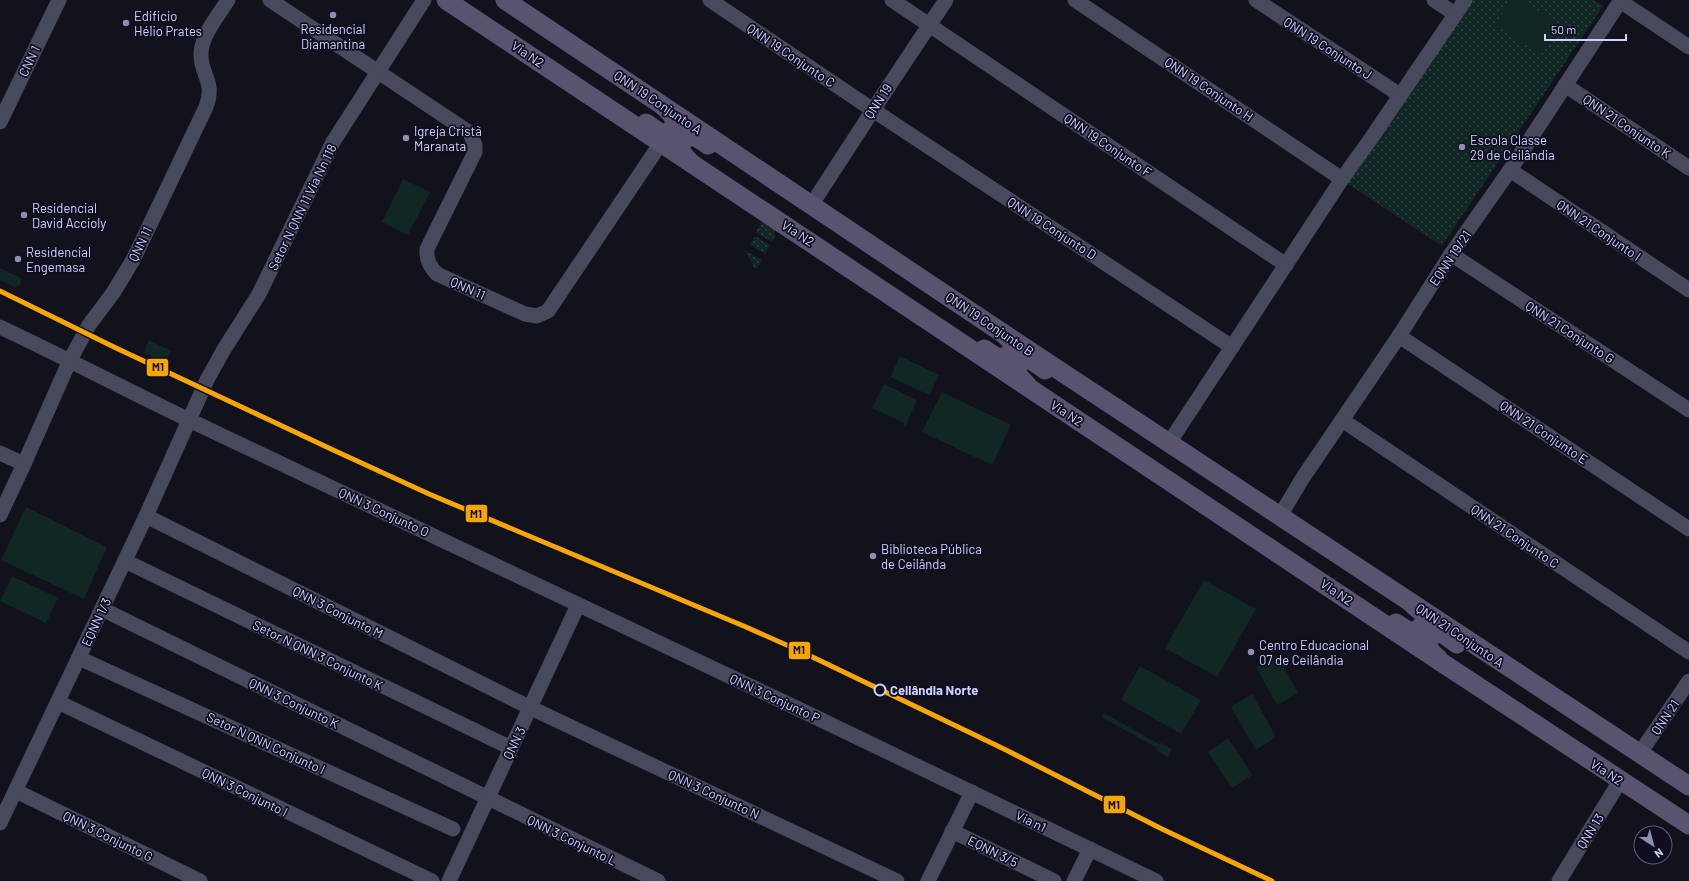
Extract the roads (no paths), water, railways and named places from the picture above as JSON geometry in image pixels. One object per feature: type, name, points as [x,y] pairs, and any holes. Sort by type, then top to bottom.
[{"type":"main road","name":"Via N2","points":[[446,0],[533,57],[595,89],[662,134],[664,138],[693,164],[1620,781],[1689,824]]},
{"type":"main road","name":"QNN 19 Conjunto A","points":[[505,0],[809,202]]},
{"type":"main road","points":[[663,105],[674,117],[675,121],[664,138]]},
{"type":"main road","points":[[693,164],[680,151],[682,141],[693,135],[762,181],[809,202]]},
{"type":"main road","name":"QNN 19 Conjunto B","points":[[809,202],[998,330],[1169,443]]},
{"type":"main road","points":[[885,291],[934,314],[1000,359],[1010,354],[1013,346],[1012,342],[998,330]]},
{"type":"main road","points":[[1037,394],[1017,374],[1017,367],[1023,360],[1031,360],[1093,401],[1154,432]]},
{"type":"main road","points":[[1169,443],[1280,516]]},
{"type":"main road","name":"QNN 21 Conjunto A","points":[[1280,516],[1689,786]]},
{"type":"main road","points":[[1303,569],[1361,599],[1410,632],[1416,631],[1421,627],[1425,620],[1425,615],[1412,604]]},
{"type":"main road","points":[[1447,666],[1429,650],[1428,645],[1430,639],[1438,633],[1442,634],[1511,680],[1561,702]]},
{"type":"street","name":"CNN 1","points":[[0,122],[59,0]]},
{"type":"street","name":"QNN 11","points":[[70,360],[89,325],[113,294],[133,260],[210,98],[210,86],[202,65],[201,51],[205,37],[228,0]]},
{"type":"street","points":[[270,0],[378,71]]},
{"type":"street","name":"Setor N QNN 11 Via Nn 118","points":[[189,420],[207,380],[223,351],[260,294],[333,142],[424,0]]},
{"type":"street","name":"QNN 19 Conjunto C","points":[[710,0],[872,110]]},
{"type":"street","name":"QNN 19 Conjunto F","points":[[892,0],[1286,265]]},
{"type":"street","name":"QNN 19","points":[[809,202],[946,0]]},
{"type":"street","name":"QNN 19 Conjunto H","points":[[1076,0],[1342,179]]},
{"type":"street","name":"QNN 19 Conjunto J","points":[[1256,0],[1400,95]]},
{"type":"street","points":[[1434,0],[1455,14]]},
{"type":"street","points":[[1169,443],[1342,179],[1465,0]]},
{"type":"street","points":[[1621,1],[1689,47]]},
{"type":"street","name":"EQNN 19/21","points":[[1280,516],[1302,479],[1399,336],[1451,254],[1510,170],[1621,1]]},
{"type":"street","name":"QNN 11","points":[[378,71],[466,129],[470,133],[475,145],[475,152],[427,249],[430,266],[437,274],[531,315],[542,315],[548,312],[664,138]]},
{"type":"street","name":"QNN 21 Conjunto K","points":[[1565,85],[1689,168]]},
{"type":"street","name":"QNN 19 Conjunto D","points":[[872,110],[1232,347]]},
{"type":"street","name":"QNN 21 Conjunto I","points":[[1510,170],[1689,290]]},
{"type":"street","name":"QNN 21 Conjunto G","points":[[1451,254],[1689,410]]},
{"type":"street","points":[[0,327],[70,360],[189,420]]},
{"type":"street","name":"QNN 21 Conjunto E","points":[[1399,336],[1689,529]]},
{"type":"street","points":[[0,515],[70,360]]},
{"type":"street","name":"EQNN 1/3","points":[[0,823],[125,561],[189,420]]},
{"type":"street","name":"QNN 3 Conjunto O","points":[[189,420],[578,605]]},
{"type":"street","name":"QNN 21 Conjunto C","points":[[1342,420],[1689,652]]},
{"type":"street","points":[[0,453],[24,464]]},
{"type":"street","name":"QNN 3 Conjunto M","points":[[146,516],[531,708]]},
{"type":"street","name":"Setor N QNN 3 Conjunto K","points":[[125,561],[511,748]]},
{"type":"street","name":"QNN 3","points":[[449,881],[486,798],[531,708],[578,605]]},
{"type":"street","name":"QNN 3 Conjunto P","points":[[578,605],[972,792]]},
{"type":"street","name":"QNN 3 Conjunto K","points":[[102,609],[486,798]]},
{"type":"street","name":"Setor N QNN Conjunto I","points":[[79,658],[454,829]]},
{"type":"street","name":"QNN 21","points":[[1640,754],[1689,681]]},
{"type":"street","name":"QNN 3 Conjunto I","points":[[58,702],[432,881]]},
{"type":"street","name":"QNN 3 Conjunto N","points":[[531,708],[897,881]]},
{"type":"street","name":"QNN 13","points":[[1559,881],[1620,781]]},
{"type":"street","name":"QNN 3 Conjunto G","points":[[16,791],[200,881]]},
{"type":"street","name":"EQNN 3/5","points":[[928,881],[972,792]]},
{"type":"street","name":"Via n1","points":[[972,792],[1156,881]]},
{"type":"street","name":"QNN 3 Conjunto L","points":[[486,798],[658,881]]},
{"type":"street","name":"EQNN 3/5","points":[[952,831],[1054,881]]},
{"type":"street","points":[[1074,881],[1090,849]]},
{"type":"place","name":"Residencial Diamantina","points":[[333,15]]},
{"type":"place","name":"Edificio Hélio Prates","points":[[126,23]]},
{"type":"place","name":"Igreja Cristã Maranata","points":[[406,138]]},
{"type":"place","name":"Escola Classe 29 de Ceilândia","points":[[1462,147]]},
{"type":"place","name":"Residencial David Accioly","points":[[24,215]]},
{"type":"place","name":"Residencial Engemasa","points":[[18,259]]},
{"type":"place","name":"Biblioteca Pública de Ceilânda","points":[[873,556]]},
{"type":"place","name":"Centro Educacional 07 de Ceilândia","points":[[1251,652]]},
{"type":"place","name":"Ceilândia Norte","points":[[880,690]]}]
